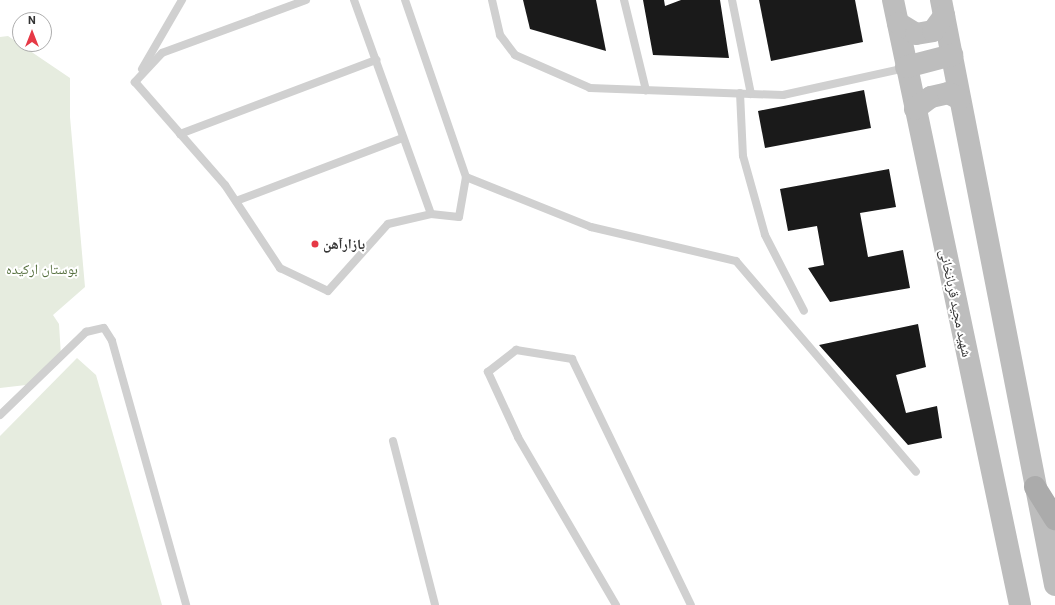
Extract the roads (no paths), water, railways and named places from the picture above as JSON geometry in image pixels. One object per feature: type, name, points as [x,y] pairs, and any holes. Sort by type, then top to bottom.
[{"type":"main road","name":"شهید مجید قربانخانی","points":[[893,0],[1020,605]]},
{"type":"main road","points":[[898,24],[916,34],[933,31],[943,8]]},
{"type":"main road","points":[[943,8],[1055,585]]},
{"type":"main road","points":[[906,67],[952,55]]},
{"type":"main road","points":[[915,109],[931,97],[948,93],[960,99]]},
{"type":"main road","points":[[1035,487],[1055,519]]},
{"type":"lane","points":[[135,82],[182,0]]},
{"type":"lane","points":[[135,82],[162,54],[306,0]]},
{"type":"lane","points":[[354,0],[431,214]]},
{"type":"lane","points":[[135,82],[236,201],[280,268],[328,291],[388,224],[431,214],[459,217],[466,177],[405,0]]},
{"type":"lane","points":[[492,0],[500,35],[515,56],[590,88],[783,95],[906,67]]},
{"type":"lane","points":[[624,0],[646,90]]},
{"type":"lane","points":[[732,0],[752,94]]},
{"type":"lane","points":[[180,134],[376,60]]},
{"type":"lane","points":[[740,93],[743,156],[764,235],[804,311]]},
{"type":"lane","points":[[236,201],[403,138]]},
{"type":"lane","points":[[466,177],[591,227],[736,261],[916,472]]},
{"type":"lane","points":[[0,415],[86,332],[104,328],[112,342],[186,605]]},
{"type":"lane","points":[[616,605],[518,437],[488,372],[516,350],[572,359],[691,605]]},
{"type":"lane","points":[[393,441],[435,605]]},
{"type":"place","name":"بازارآهن","points":[[315,244]]},
{"type":"park label","name":"بوستان ارکیده","points":[[42,269]]}]
